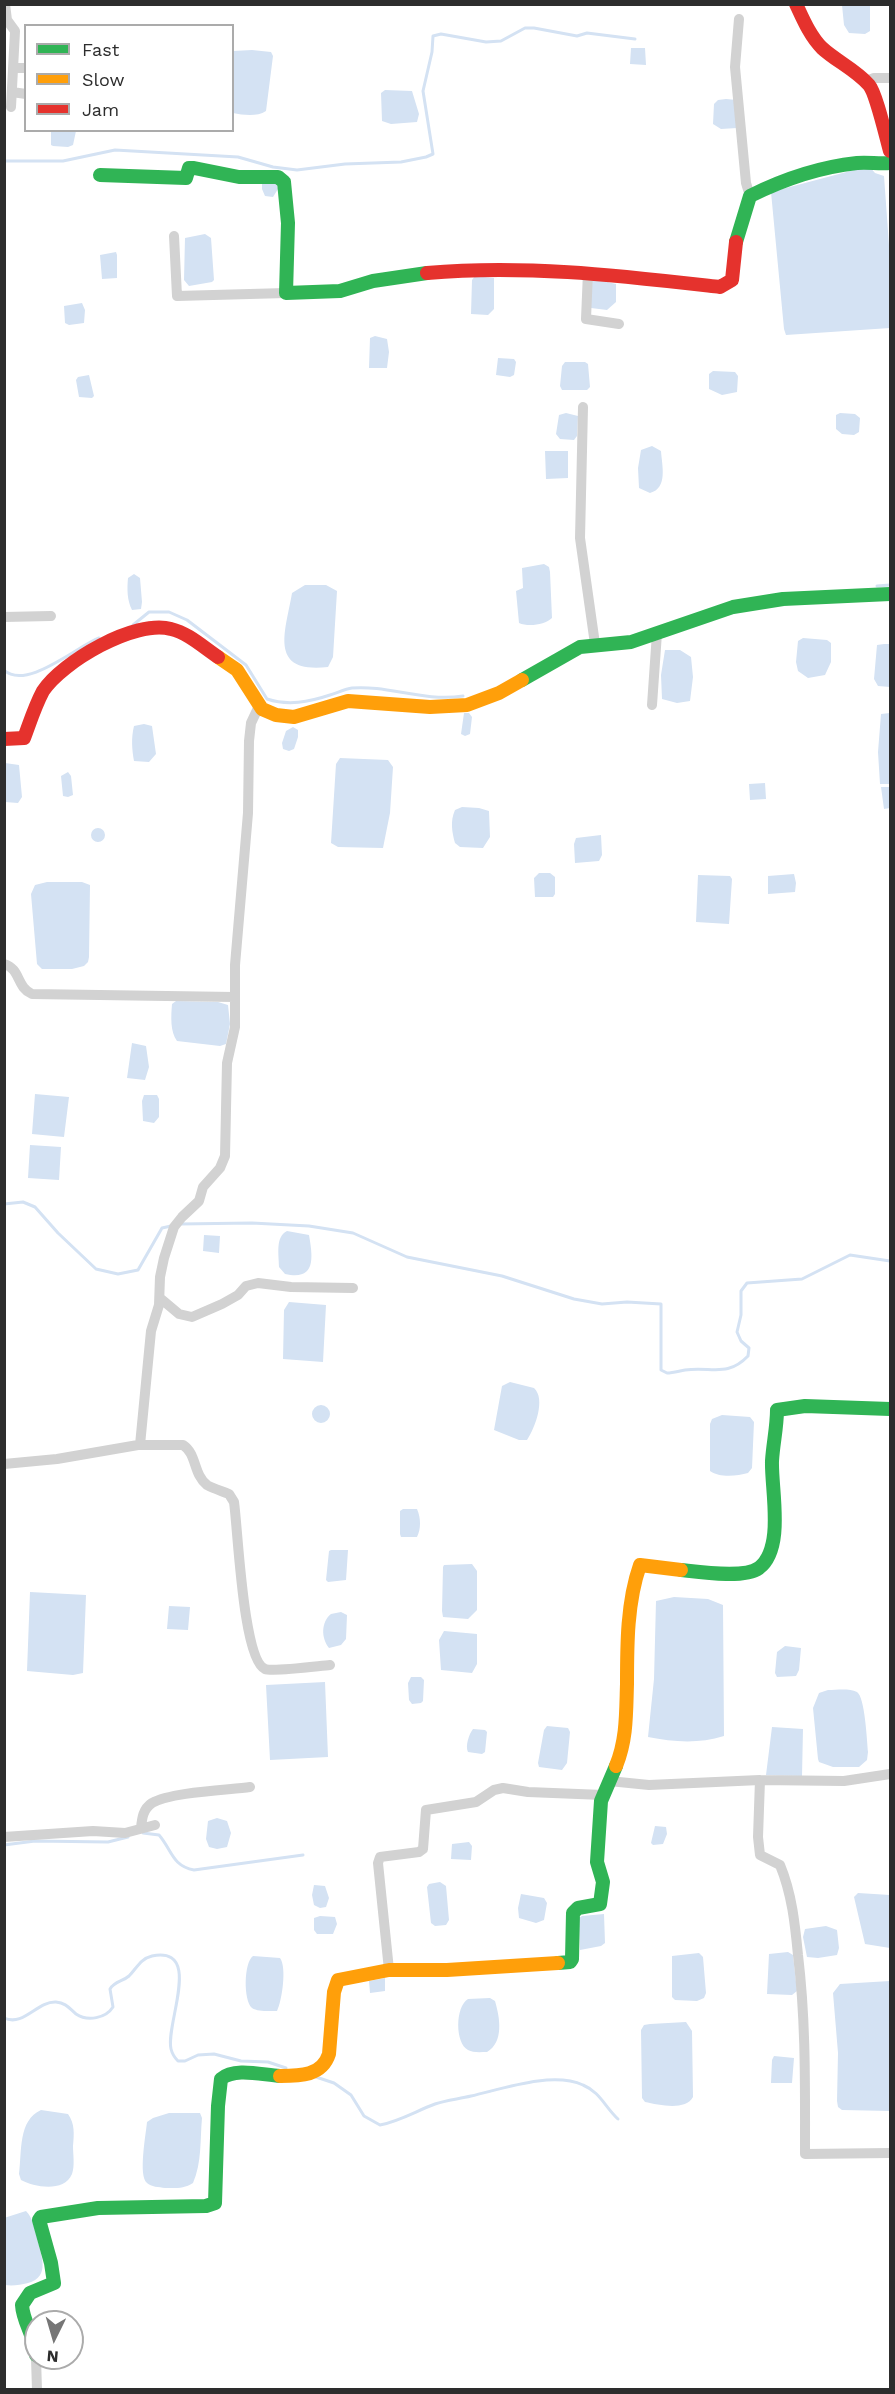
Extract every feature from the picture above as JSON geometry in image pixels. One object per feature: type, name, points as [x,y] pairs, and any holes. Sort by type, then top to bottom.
[{"type":"street","points":[[5,4],[7,20],[15,31],[11,107]]},
{"type":"street","points":[[796,4],[813,37],[821,47],[874,92],[878,113],[891,151]]},
{"type":"street","points":[[174,236],[177,296],[340,291],[373,281],[442,271],[588,272],[720,287],[732,280],[736,239],[750,196],[746,183],[735,67],[739,19]]},
{"type":"street","points":[[13,68],[24,68]]},
{"type":"street","points":[[864,82],[874,78],[891,78]]},
{"type":"street","points":[[12,92],[24,94]]},
{"type":"street","points":[[750,196],[784,180],[826,170],[859,163],[891,164]]},
{"type":"street","points":[[100,175],[186,178],[189,168],[194,168],[239,177],[278,177],[284,182],[287,205],[289,242],[286,293]]},
{"type":"street","points":[[588,272],[586,319],[619,324]]},
{"type":"street","points":[[583,407],[580,538],[595,644]]},
{"type":"street","points":[[4,739],[24,738],[44,690],[60,672],[107,642],[147,629],[169,628],[177,631],[227,662],[243,677],[259,706],[276,715],[294,717],[348,701],[430,707],[467,705],[500,693],[580,647],[631,642],[733,606],[783,599],[891,594]]},
{"type":"street","points":[[4,617],[51,616]]},
{"type":"street","points":[[652,705],[657,633]]},
{"type":"street","points":[[140,1445],[151,1331],[160,1298],[160,1277],[174,1227],[199,1202],[203,1187],[220,1168],[225,1156],[227,1063],[235,1027],[234,997],[248,813],[249,741],[251,723],[259,706]]},
{"type":"street","points":[[4,964],[15,970],[23,988],[32,994],[234,997]]},
{"type":"street","points":[[160,1298],[179,1314],[192,1317],[238,1295],[246,1286],[258,1283],[291,1287],[353,1288]]},
{"type":"street","points":[[24,2310],[26,2296],[54,2283],[39,2220],[41,2217],[85,2209],[206,2206],[215,2203],[221,2079],[228,2074],[236,2073],[287,2076],[318,2070],[326,2063],[328,2054],[335,1986],[338,1980],[389,1970],[447,1970],[570,1962],[572,1959],[573,1912],[578,1908],[600,1904],[603,1896],[602,1870],[597,1862],[601,1801],[621,1753],[626,1731],[627,1639],[636,1576],[640,1564],[716,1573],[751,1572],[759,1569],[771,1545],[773,1533],[775,1492],[771,1461],[777,1410],[804,1406],[891,1409]]},
{"type":"street","points":[[4,1464],[57,1459],[140,1445],[183,1445],[191,1452],[198,1473],[204,1482],[232,1497],[238,1532],[246,1624],[253,1651],[260,1666],[269,1670],[330,1665]]},
{"type":"street","points":[[609,1781],[649,1785],[760,1779],[844,1781],[891,1774]]},
{"type":"street","points":[[760,1779],[758,1817],[760,1855],[780,1865],[791,1900],[796,1931],[805,2025],[805,2154],[891,2153]]},
{"type":"street","points":[[141,1828],[142,1816],[153,1803],[184,1795],[250,1787]]},
{"type":"street","points":[[389,1970],[378,1863],[380,1857],[419,1852],[423,1849],[426,1810],[476,1802],[494,1790],[503,1788],[528,1792],[603,1795]]},
{"type":"street","points":[[4,1837],[93,1831],[125,1833],[155,1825]]},
{"type":"street","points":[[36,2370],[37,2390]]},
{"type":"water","points":[[842,5],[870,5],[870,31],[865,34],[849,33],[844,25]]},
{"type":"water","points":[[631,48],[645,48],[646,65],[630,64]]},
{"type":"water","points":[[234,51],[271,52],[273,56],[266,111],[262,113],[254,115],[234,113]]},
{"type":"water","points":[[385,90],[412,91],[419,114],[417,122],[391,124],[382,121],[381,93]]},
{"type":"water","points":[[718,100],[737,100],[737,128],[721,129],[713,124],[714,104]]},
{"type":"water","points":[[51,132],[76,132],[73,145],[68,147],[51,145]]},
{"type":"water","points":[[869,166],[875,173],[884,176],[890,259],[890,328],[786,335],[771,192]]},
{"type":"water","points":[[275,180],[278,189],[273,197],[265,196],[262,183]]},
{"type":"water","points":[[205,234],[211,238],[214,280],[189,286],[184,280],[185,238]]},
{"type":"water","points":[[116,252],[117,278],[102,279],[100,255]]},
{"type":"water","points":[[475,276],[494,278],[494,309],[488,315],[471,314],[472,280]]},
{"type":"water","points":[[594,279],[616,284],[616,302],[607,310],[591,308],[591,281]]},
{"type":"water","points":[[82,303],[85,310],[84,323],[69,325],[65,323],[64,306]]},
{"type":"water","points":[[375,336],[387,339],[389,352],[387,368],[369,368],[370,338]]},
{"type":"water","points":[[498,358],[514,359],[516,362],[514,375],[510,377],[496,375]]},
{"type":"water","points":[[565,362],[588,364],[590,387],[587,390],[562,390],[560,386],[562,366]]},
{"type":"water","points":[[713,371],[735,372],[738,376],[737,392],[722,395],[709,389],[709,374]]},
{"type":"water","points":[[89,375],[94,396],[92,398],[79,397],[76,380],[78,377]]},
{"type":"water","points":[[566,413],[578,416],[577,436],[574,440],[560,439],[556,434],[559,415]]},
{"type":"water","points":[[855,414],[860,418],[859,432],[854,435],[842,434],[836,429],[836,415]]},
{"type":"water","points":[[652,446],[661,451],[663,476],[656,490],[650,493],[639,488],[638,468],[641,450]]},
{"type":"water","points":[[545,451],[568,451],[568,478],[546,479]]},
{"type":"water","points":[[544,564],[549,567],[550,572],[552,618],[536,625],[519,623],[516,591],[523,588],[522,568]]},
{"type":"water","points":[[134,574],[140,578],[142,602],[141,609],[132,610],[128,598],[128,578]]},
{"type":"water","points":[[305,585],[326,585],[337,591],[333,657],[328,667],[296,664],[288,656],[285,647],[292,593]]},
{"type":"water","points":[[803,638],[827,640],[831,643],[831,662],[825,675],[808,678],[798,671],[796,662],[798,641]]},
{"type":"water","points":[[890,644],[890,687],[878,686],[874,679],[877,645]]},
{"type":"water","points":[[665,650],[680,650],[691,657],[693,677],[690,701],[677,703],[662,699],[661,675]]},
{"type":"water","points":[[464,713],[469,713],[472,717],[470,734],[465,736],[461,734]]},
{"type":"water","points":[[890,713],[890,784],[880,784],[878,752],[881,714]]},
{"type":"water","points":[[144,724],[152,726],[156,754],[149,762],[134,761],[132,739],[134,726]]},
{"type":"water","points":[[293,727],[298,730],[298,737],[294,749],[289,751],[283,749],[282,743],[286,731]]},
{"type":"water","points":[[340,758],[388,760],[393,767],[390,813],[383,848],[338,847],[331,843],[336,764]]},
{"type":"water","points":[[5,763],[19,765],[22,797],[18,803],[5,802]]},
{"type":"water","points":[[68,772],[71,776],[73,795],[68,797],[63,796],[61,776]]},
{"type":"water","points":[[765,783],[766,799],[750,800],[749,784]]},
{"type":"water","points":[[881,787],[890,787],[890,808],[884,809]]},
{"type":"water","points":[[462,807],[489,811],[490,837],[483,848],[460,847],[455,843],[452,818],[455,810]]},
{"type":"water","points":[[95,828],[101,828],[105,835],[101,842],[95,842],[91,838],[91,832]]},
{"type":"water","points":[[601,835],[602,855],[599,861],[575,863],[576,838]]},
{"type":"water","points":[[539,873],[550,873],[555,877],[553,897],[535,897],[534,878]]},
{"type":"water","points":[[794,874],[795,892],[768,894],[768,876]]},
{"type":"water","points":[[698,875],[730,876],[732,879],[729,924],[696,922]]},
{"type":"water","points":[[47,882],[82,882],[90,885],[89,957],[84,966],[72,969],[42,969],[37,964],[31,894],[35,885]]},
{"type":"water","points":[[176,1001],[218,1002],[228,1005],[230,1024],[226,1044],[220,1046],[177,1041],[171,1019],[172,1004]]},
{"type":"water","points":[[132,1043],[146,1046],[149,1067],[145,1080],[127,1078]]},
{"type":"water","points":[[35,1094],[69,1097],[64,1137],[32,1134]]},
{"type":"water","points":[[144,1095],[157,1095],[159,1099],[159,1117],[154,1123],[143,1121]]},
{"type":"water","points":[[30,1145],[61,1147],[59,1180],[28,1178]]},
{"type":"water","points":[[287,1231],[309,1235],[310,1266],[302,1274],[285,1274],[279,1267],[279,1242]]},
{"type":"water","points":[[204,1235],[220,1236],[219,1253],[203,1251]]},
{"type":"water","points":[[289,1302],[326,1305],[323,1362],[283,1359],[284,1310]]},
{"type":"water","points":[[510,1382],[534,1388],[539,1399],[538,1414],[527,1440],[519,1440],[494,1430],[502,1386]]},
{"type":"water","points":[[321,1405],[327,1408],[330,1414],[327,1420],[321,1423],[315,1420],[312,1414],[315,1408]]},
{"type":"water","points":[[722,1415],[750,1417],[754,1422],[752,1468],[748,1473],[724,1476],[710,1471],[710,1424],[712,1419]]},
{"type":"water","points":[[417,1509],[420,1523],[417,1537],[401,1537],[400,1511]]},
{"type":"water","points":[[348,1550],[346,1580],[328,1582],[326,1580],[329,1551]]},
{"type":"water","points":[[472,1564],[477,1571],[477,1610],[468,1619],[443,1617],[444,1565]]},
{"type":"water","points":[[30,1592],[86,1595],[83,1673],[73,1675],[27,1671]]},
{"type":"water","points":[[674,1597],[708,1599],[723,1605],[724,1736],[686,1741],[648,1737],[654,1679],[656,1601]]},
{"type":"water","points":[[169,1606],[190,1607],[188,1630],[167,1629]]},
{"type":"water","points":[[341,1612],[347,1615],[346,1639],[341,1645],[329,1648],[323,1630],[325,1621],[331,1614]]},
{"type":"water","points":[[444,1631],[477,1634],[477,1664],[472,1673],[441,1670],[439,1640]]},
{"type":"water","points":[[785,1646],[801,1648],[799,1670],[796,1676],[777,1677],[775,1673],[777,1652]]},
{"type":"water","points":[[411,1677],[421,1677],[424,1680],[421,1703],[412,1704],[409,1700],[408,1683]]},
{"type":"water","points":[[325,1682],[328,1757],[270,1760],[266,1685]]},
{"type":"water","points":[[828,1690],[850,1690],[857,1692],[860,1696],[868,1752],[867,1760],[859,1767],[833,1767],[819,1762],[813,1708],[819,1693]]},
{"type":"water","points":[[547,1726],[568,1728],[570,1732],[567,1763],[562,1770],[539,1767],[544,1730]]},
{"type":"water","points":[[772,1727],[803,1729],[802,1776],[766,1775]]},
{"type":"water","points":[[473,1729],[487,1732],[485,1752],[482,1754],[468,1752],[468,1740]]},
{"type":"water","points":[[217,1818],[227,1821],[231,1833],[227,1847],[217,1849],[209,1847],[206,1839],[208,1821]]},
{"type":"water","points":[[655,1826],[666,1827],[667,1834],[663,1844],[653,1845],[651,1843]]},
{"type":"water","points":[[469,1842],[472,1846],[471,1860],[451,1859],[452,1844]]},
{"type":"water","points":[[440,1882],[446,1886],[449,1920],[446,1925],[435,1926],[431,1923],[427,1887],[429,1884]]},
{"type":"water","points":[[314,1885],[325,1886],[329,1898],[326,1907],[320,1908],[314,1905],[312,1895]]},
{"type":"water","points":[[858,1893],[890,1895],[890,1948],[865,1944],[854,1897]]},
{"type":"water","points":[[521,1894],[544,1898],[547,1903],[544,1920],[536,1923],[519,1918],[518,1908]]},
{"type":"water","points":[[604,1914],[605,1943],[601,1946],[580,1950],[579,1918]]},
{"type":"water","points":[[335,1917],[337,1924],[333,1934],[317,1934],[314,1930],[314,1918]]},
{"type":"water","points":[[826,1926],[837,1930],[839,1948],[837,1955],[807,1957],[803,1937],[805,1929]]},
{"type":"water","points":[[788,1952],[793,1955],[797,1991],[792,1995],[767,1994],[769,1954]]},
{"type":"water","points":[[699,1953],[703,1957],[706,1993],[704,1998],[697,2001],[675,2000],[672,1997],[672,1956]]},
{"type":"water","points":[[253,1956],[280,1958],[282,1962],[283,1984],[277,2011],[257,2010],[249,2004],[246,1973]]},
{"type":"water","points":[[385,1978],[385,1991],[370,1993],[369,1981]]},
{"type":"water","points":[[890,1981],[890,2111],[842,2110],[838,2107],[837,2101],[838,2053],[833,1993],[840,1984]]},
{"type":"water","points":[[490,1998],[495,2001],[498,2015],[499,2029],[496,2042],[487,2052],[470,2051],[464,2046],[459,2033],[461,2009],[468,1999]]},
{"type":"water","points":[[686,2022],[692,2031],[693,2097],[685,2104],[678,2106],[645,2102],[642,2098],[641,2030],[644,2025]]},
{"type":"water","points":[[774,2056],[794,2058],[792,2083],[771,2083]]},
{"type":"water","points":[[41,2110],[68,2114],[73,2125],[73,2171],[68,2180],[56,2186],[48,2187],[27,2183],[21,2180],[19,2174],[22,2137],[28,2121]]},
{"type":"water","points":[[169,2113],[200,2113],[202,2118],[196,2175],[190,2185],[176,2188],[151,2185],[144,2179],[143,2172],[147,2122]]},
{"type":"water","points":[[26,2211],[34,2227],[42,2258],[42,2271],[40,2276],[28,2283],[5,2285],[4,2218]]},
{"type":"waterway","points":[[4,161],[63,161],[115,150],[238,157],[273,167],[297,170],[345,164],[401,162],[433,154],[423,91],[432,52],[433,36],[441,34],[486,42],[501,41],[525,28],[534,28],[577,36],[587,33],[635,39]]},
{"type":"waterway","points":[[877,586],[890,585]]},
{"type":"waterway","points":[[133,625],[149,612],[169,612],[187,620],[246,665],[267,699],[275,701],[291,703],[306,701],[352,688],[379,689],[434,697],[463,696]]},
{"type":"waterway","points":[[4,670],[13,675],[25,675],[38,671],[99,638]]},
{"type":"waterway","points":[[4,1204],[23,1202],[35,1207],[58,1233],[96,1269],[118,1274],[138,1270],[162,1228],[171,1226]]},
{"type":"waterway","points":[[180,1224],[252,1223],[309,1226],[353,1233],[407,1257],[502,1276],[574,1299],[602,1304],[627,1302],[661,1304],[661,1370],[667,1373],[694,1369],[726,1369],[740,1363],[748,1356],[749,1348],[741,1341],[737,1332],[741,1315],[741,1291],[747,1283],[802,1279],[850,1255],[890,1261]]},
{"type":"waterway","points":[[143,1833],[159,1835],[177,1861],[194,1870],[303,1855]]},
{"type":"waterway","points":[[4,1845],[35,1841],[108,1842],[128,1837]]},
{"type":"waterway","points":[[4,2018],[18,2019],[43,2005],[56,2002],[65,2005],[76,2014],[86,2018],[96,2018],[106,2014],[113,2007],[110,1989],[114,1984],[129,1976],[148,1957],[168,1956],[176,1963],[179,1974],[179,1989],[171,2037],[171,2051],[178,2061],[185,2061],[198,2055],[214,2054],[241,2061],[268,2062],[286,2068]]},
{"type":"waterway","points":[[316,2077],[334,2083],[351,2095],[364,2116],[380,2125],[444,2101],[542,2080],[571,2081],[589,2088],[618,2119]]},
{"type":"traffic: fast","points":[[736,242],[750,196],[789,179],[829,167],[857,163],[890,163]]},
{"type":"traffic: fast","points":[[100,175],[186,178],[189,168],[194,168],[239,177],[278,177],[284,182],[288,223],[286,293],[340,291],[373,281],[427,273]]},
{"type":"traffic: fast","points":[[522,680],[580,647],[631,642],[733,607],[783,599],[890,594]]},
{"type":"traffic: fast","points":[[681,1570],[721,1574],[743,1573],[759,1568],[767,1559],[774,1533],[772,1461],[777,1410],[805,1406],[890,1409]]},
{"type":"traffic: fast","points":[[558,1963],[570,1962],[572,1959],[573,1913],[578,1908],[600,1904],[603,1882],[597,1862],[601,1801],[616,1766]]},
{"type":"traffic: fast","points":[[24,2318],[22,2305],[30,2293],[54,2283],[39,2220],[41,2217],[98,2208],[206,2206],[215,2203],[221,2079],[234,2073],[280,2076]]},
{"type":"traffic: slow","points":[[218,657],[237,670],[262,709],[276,715],[294,717],[348,701],[430,707],[467,705],[499,693],[522,680]]},
{"type":"traffic: slow","points":[[616,1766],[625,1726],[630,1609],[640,1565],[681,1570]]},
{"type":"traffic: slow","points":[[280,2076],[295,2076],[316,2071],[326,2061],[329,2054],[334,1992],[338,1980],[389,1970],[447,1970],[558,1963]]},
{"type":"traffic: jam","points":[[796,4],[818,43],[869,85],[878,106],[890,151]]},
{"type":"traffic: jam","points":[[427,273],[500,270],[574,272],[720,287],[732,280],[736,242]]},
{"type":"traffic: jam","points":[[4,739],[24,738],[43,691],[66,668],[101,645],[138,630],[156,628],[177,631],[218,657]]}]
